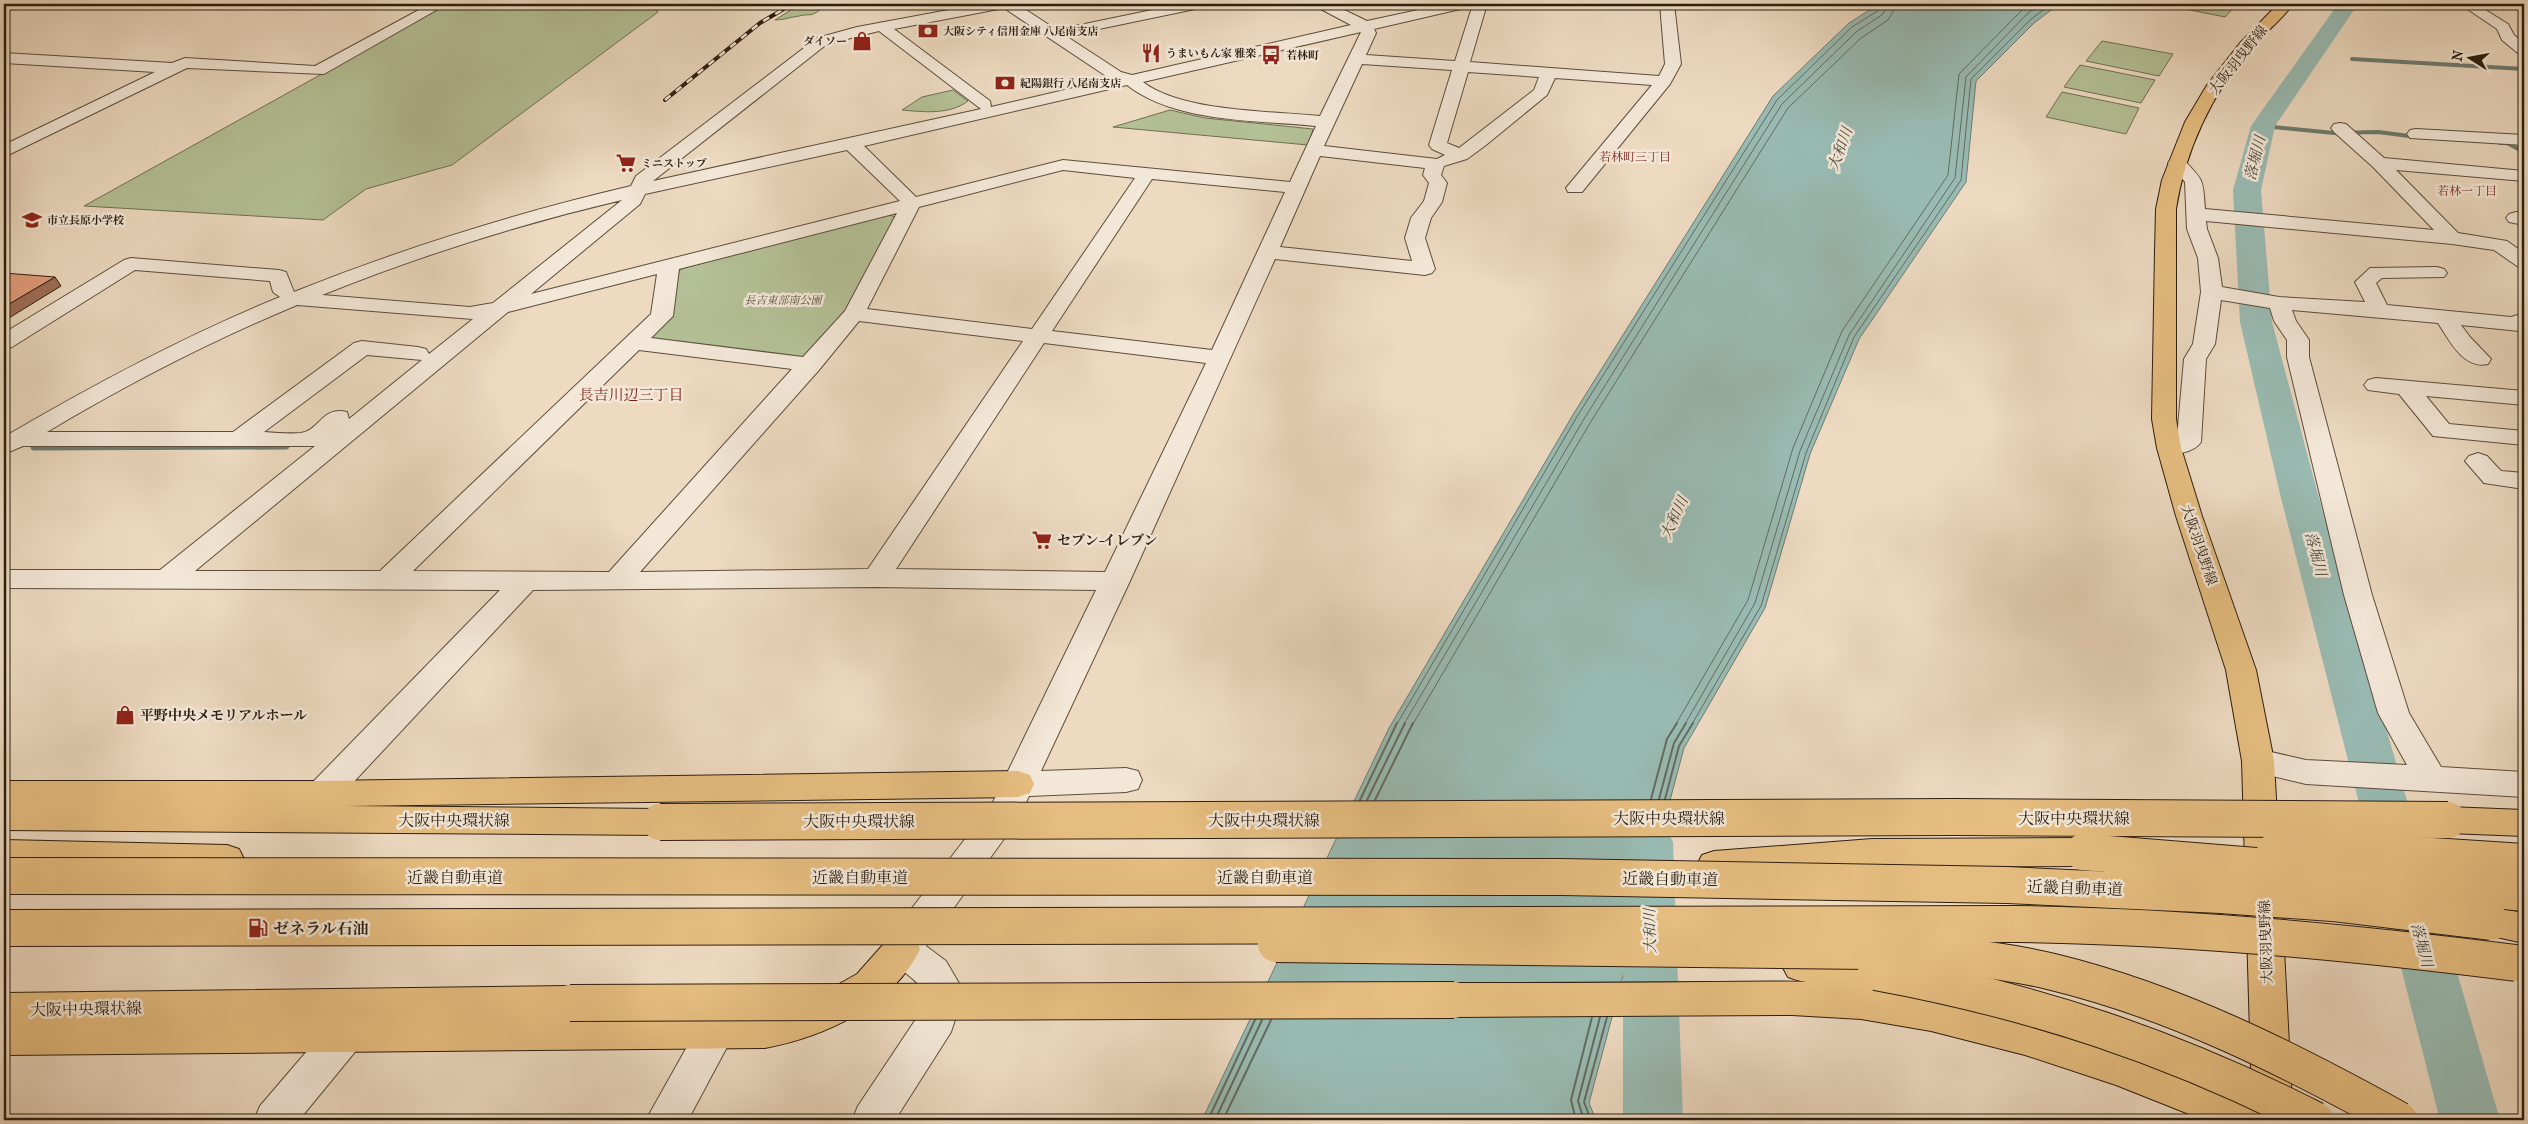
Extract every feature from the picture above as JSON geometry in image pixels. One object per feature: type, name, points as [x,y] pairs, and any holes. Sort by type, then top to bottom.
[{"type":"main road","name":"大阪羽曳野線","points":[[2273,1120],[2258,761],[2238,660],[2188,516],[2168,448],[2164,419],[2166,209],[2176,163],[2194,122],[2215,86],[2245,46],[2286,4]]},
{"type":"main road","points":[[4,794],[322,794],[1018,784]]},
{"type":"main road","name":"大阪中央環状線","points":[[4,817],[660,822],[1945,817],[2448,820],[2524,823]]},
{"type":"main road","points":[[1561,877],[1872,854],[2314,851],[2524,862]]},
{"type":"main road","points":[[2083,852],[2332,872],[2524,893]]},
{"type":"main road","points":[[4,854],[451,864],[652,877]]},
{"type":"main road","name":"近畿自動車道","points":[[4,876],[1561,877],[2007,885],[2154,891],[2332,903],[2508,925]]},
{"type":"main road","points":[[4,928],[2037,924],[2144,927],[2307,938],[2520,963]]},
{"type":"main road","points":[[838,926],[1006,941],[1218,942],[1493,948],[1687,947],[1920,952],[1966,956],[2012,964],[2100,985],[2204,1022],[2308,1072],[2398,1120]]},
{"type":"main road","points":[[4,941],[237,927]]},
{"type":"main road","points":[[1493,948],[1603,959],[1824,967],[1876,972],[1924,980],[2019,1003],[2132,1040],[2186,1060],[2239,1083],[2315,1120]]},
{"type":"main road","points":[[4,1037],[765,1032],[817,1016],[870,986],[902,949]]},
{"type":"main road","name":"大阪中央環状線","points":[[4,1010],[570,1003],[1828,1000],[1883,1005],[1941,1017],[2053,1046],[2127,1070],[2250,1120]]},
{"type":"street","points":[[4,152],[185,63],[318,71],[440,4]]},
{"type":"street","points":[[7,439],[309,440],[605,203],[640,185],[822,41],[833,36],[1002,4]]},
{"type":"street","points":[[1008,4],[1125,75]]},
{"type":"street","points":[[1029,4],[1070,31],[1143,90],[1164,99],[1194,109],[1326,122]]},
{"type":"street","points":[[872,1120],[937,1020],[945,992],[933,972],[902,949],[1005,812],[1116,581],[1220,358],[1326,122],[1369,33],[1361,24],[1322,4]]},
{"type":"street","points":[[1361,24],[1440,4]]},
{"type":"street","points":[[7,439],[289,296],[492,228],[640,185],[984,105],[1361,24],[1464,4]]},
{"type":"street","points":[[1461,155],[1438,144],[1480,4]]},
{"type":"street","points":[[1575,188],[1664,81],[1673,64],[1667,4]]},
{"type":"street","points":[[2467,4],[2503,27],[2507,37],[2524,51]]},
{"type":"street","points":[[1070,31],[1189,5]]},
{"type":"street","points":[[883,27],[984,105]]},
{"type":"street","points":[[4,58],[176,68]]},
{"type":"street","points":[[1358,59],[1664,81]]},
{"type":"street","points":[[1314,150],[1436,164],[1461,155],[1541,92],[1549,73]]},
{"type":"street","points":[[640,185],[852,144],[1125,75]]},
{"type":"street","points":[[2344,131],[2380,163],[2452,238]]},
{"type":"street","points":[[2418,137],[2524,140]]},
{"type":"street","points":[[852,144],[908,198],[911,204]]},
{"type":"street","points":[[2168,448],[2189,442],[2195,359],[2204,344],[2212,292],[2208,258],[2198,229],[2206,215],[2194,181],[2176,163]]},
{"type":"street","points":[[2380,163],[2524,176]]},
{"type":"street","points":[[1268,252],[1425,269],[1415,238],[1421,218],[1433,202],[1438,183],[1432,175],[1436,164]]},
{"type":"street","points":[[289,296],[470,313],[500,308],[1063,165],[1297,188]]},
{"type":"street","points":[[876,578],[1147,173]]},
{"type":"street","points":[[167,579],[633,200],[640,185]]},
{"type":"street","points":[[616,581],[854,314],[911,204]]},
{"type":"street","points":[[2206,215],[2452,238],[2500,245],[2524,262]]},
{"type":"street","points":[[4,342],[131,264],[279,276],[289,296]]},
{"type":"street","points":[[387,580],[662,316],[669,265]]},
{"type":"street","points":[[2379,310],[2365,282],[2377,272],[2437,273]]},
{"type":"street","points":[[2212,292],[2279,303],[2379,310],[2523,324]]},
{"type":"street","points":[[2279,303],[2285,321],[2298,340],[2298,358],[2358,595],[2394,713],[2419,778]]},
{"type":"street","points":[[854,314],[1220,358]]},
{"type":"street","points":[[2446,318],[2462,342],[2480,359]]},
{"type":"street","points":[[635,343],[810,365]]},
{"type":"street","points":[[240,439],[362,348],[418,354]]},
{"type":"street","points":[[2376,385],[2524,398]]},
{"type":"street","points":[[2406,388],[2442,431],[2524,438]]},
{"type":"street","points":[[2491,395],[2524,431]]},
{"type":"street","points":[[7,439],[323,452]]},
{"type":"street","points":[[2478,461],[2493,478],[2524,481]]},
{"type":"street","points":[[4,579],[616,581],[876,578],[1116,581]]},
{"type":"street","points":[[322,794],[525,581]]},
{"type":"street","points":[[2258,761],[2306,772],[2524,784]]},
{"type":"street","points":[[1018,784],[1126,780]]},
{"type":"street","points":[[666,1120],[716,1032]]},
{"type":"street","points":[[274,1120],[345,1035]]},
{"type":"green space","points":[[448,4],[651,4],[658,12],[452,165],[366,189],[323,220],[84,206]]},
{"type":"green space","points":[[2160,4],[2237,4],[2225,17]]},
{"type":"green space","points":[[797,6],[821,9],[812,14],[775,20]]},
{"type":"green space","points":[[2102,41],[2173,54],[2159,76],[2086,61]]},
{"type":"green space","points":[[2080,65],[2155,80],[2141,103],[2064,87]]},
{"type":"green space","points":[[953,90],[968,101],[945,111],[902,110],[922,97]]},
{"type":"green space","points":[[2062,92],[2139,108],[2126,134],[2046,117]]},
{"type":"green space","points":[[1170,110],[1205,118],[1313,129],[1308,145],[1113,127]]},
{"type":"green space","name":"長吉東部南公園","points":[[889,215],[896,217],[847,311],[808,355],[797,358],[647,339],[671,316],[679,271],[686,266]]},
{"type":"water","points":[[1879,4],[2059,4],[2034,23],[1976,81],[1966,182],[1859,339],[1810,454],[1765,608],[1684,748],[1589,1103],[1596,1120],[1202,1120],[1389,728],[1574,413],[1773,96],[1849,23]]},
{"type":"building","points":[[4,273],[55,277],[4,307]]},
{"type":"waterway","name":"落堀川","points":[[2348,4],[2263,126],[2247,190],[2256,322],[2300,498],[2470,1120]]},
{"type":"waterway","points":[[2352,59],[2524,69]]},
{"type":"waterway","points":[[2263,126],[2334,133],[2378,132],[2417,137]]},
{"type":"waterway","points":[[2500,143],[2507,143],[2524,152]]},
{"type":"waterway","points":[[34,447],[286,446]]},
{"type":"waterway","name":"大和川","points":[[1648,842],[1653,1120]]},
{"type":"railway","points":[[665,100],[760,23],[792,4]]},
{"type":"place","name":"大阪シティ信用金庫 八尾南支店","points":[[928,31]]},
{"type":"place","name":"ダイソー","points":[[862,41]]},
{"type":"place","name":"うまいもん家 雅楽","points":[[1151,53]]},
{"type":"place","name":"若林町","points":[[1271,55]]},
{"type":"place","name":"紀陽銀行 八尾南支店","points":[[1005,83]]},
{"type":"place","name":"ミニストップ","points":[[626,163]]},
{"type":"place","name":"市立長原小学校","points":[[32,220]]},
{"type":"place","name":"セブン-イレブン","points":[[1042,540]]},
{"type":"place","name":"平野中央メモリアルホール","points":[[125,715]]},
{"type":"place","name":"ゼネラル石油","points":[[258,928]]},
{"type":"district","name":"若林町三丁目","points":[[1635,157]]},
{"type":"district","name":"若林一丁目","points":[[2467,191]]},
{"type":"district","name":"長吉川辺三丁目","points":[[631,395]]}]
